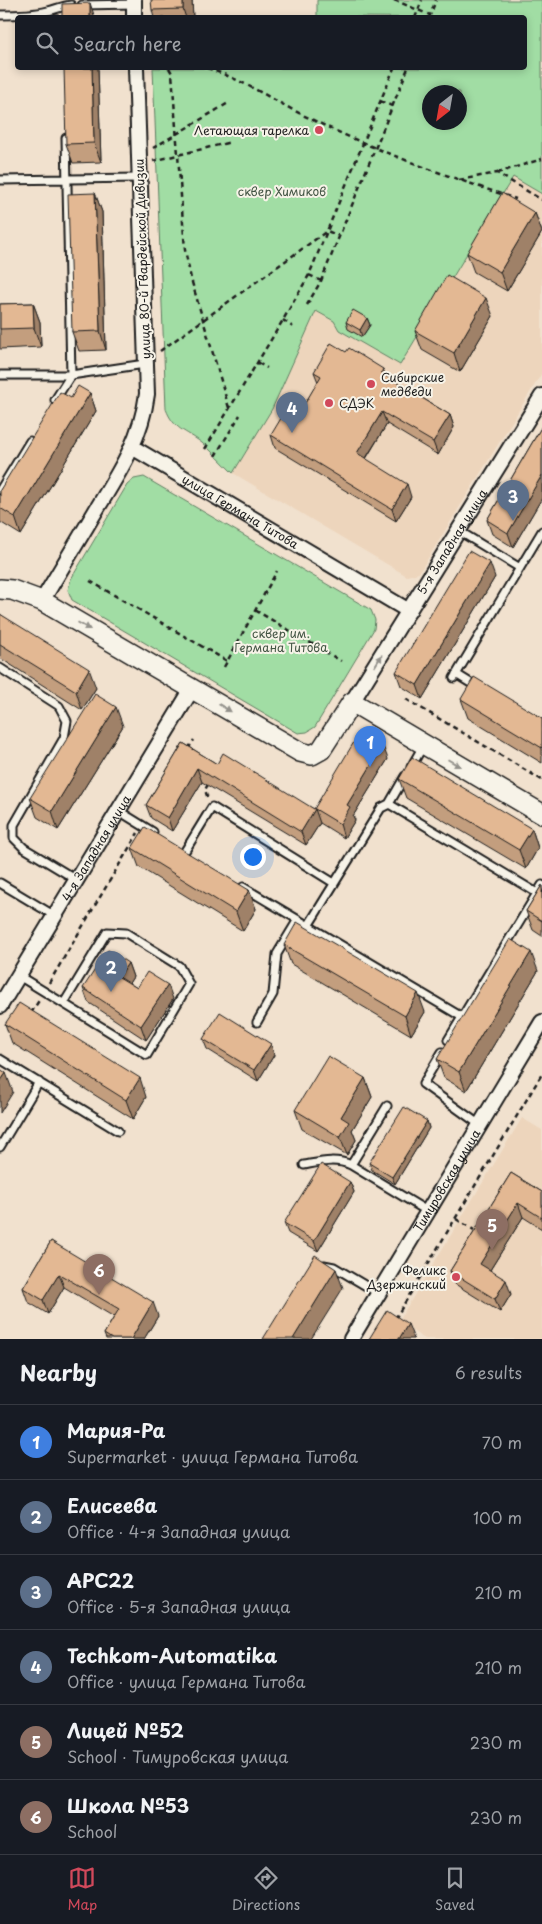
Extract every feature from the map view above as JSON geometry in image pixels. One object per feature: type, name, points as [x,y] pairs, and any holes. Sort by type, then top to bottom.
[{"type":"street","name":"улица 80-й Гвардейской Дивизии","points":[[132,447],[144,415],[147,394],[136,70]]},
{"type":"street","name":"5-я Западная улица","points":[[409,611],[542,396]]},
{"type":"street","points":[[42,601],[132,447]]},
{"type":"street","name":"улица Германа Титова","points":[[132,447],[409,611]]},
{"type":"street","points":[[0,589],[12,590],[42,601],[300,752],[312,754],[320,750],[409,611]]},
{"type":"street","name":"4-я Западная улица","points":[[0,1006],[192,689]]},
{"type":"street","points":[[352,702],[542,814]]},
{"type":"street","name":"Тимуровская улица","points":[[351,1339],[541,1025]]},
{"type":"lane","points":[[0,15],[26,15],[64,6],[134,7]]},
{"type":"lane","points":[[64,6],[64,15]]},
{"type":"lane","points":[[50,407],[71,375],[66,132]]},
{"type":"lane","points":[[0,180],[139,178]]},
{"type":"lane","points":[[0,375],[71,375],[145,364]]},
{"type":"lane","points":[[0,490],[35,432]]},
{"type":"lane","points":[[459,530],[520,568]]},
{"type":"lane","points":[[482,690],[455,676],[542,531]]},
{"type":"lane","points":[[0,668],[59,706],[67,721],[64,738],[14,824],[14,838],[24,848],[77,880]]},
{"type":"lane","points":[[308,926],[381,808],[389,804],[424,745]]},
{"type":"lane","points":[[389,804],[537,894]]},
{"type":"lane","points":[[185,851],[212,807],[334,883]]},
{"type":"lane","points":[[119,812],[159,836]]},
{"type":"lane","points":[[176,846],[193,856]]},
{"type":"lane","points":[[233,881],[462,1017]]},
{"type":"lane","points":[[0,883],[55,916]]},
{"type":"lane","points":[[480,1125],[422,1084],[542,885]]},
{"type":"lane","points":[[256,1022],[274,994],[277,954],[297,920]]},
{"type":"lane","points":[[18,976],[147,1054],[189,984],[179,966],[126,933],[107,932],[64,1003]]},
{"type":"lane","points":[[0,1059],[118,1131]]},
{"type":"lane","points":[[0,1147],[39,1082]]},
{"type":"lane","points":[[352,1165],[388,1106]]},
{"type":"lane","points":[[304,1165],[330,1160],[352,1165],[428,1211]]},
{"type":"lane","points":[[318,1266],[334,1267],[378,1293]]},
{"type":"path","points":[[394,0],[427,15]]},
{"type":"path","points":[[416,15],[422,0]]},
{"type":"path","points":[[429,15],[436,0]]},
{"type":"path","points":[[170,70],[172,74],[185,250],[229,408]]},
{"type":"path","points":[[213,70],[229,75],[312,120],[363,143],[459,180],[516,199]]},
{"type":"path","points":[[205,449],[309,275],[393,70]]},
{"type":"path","points":[[307,305],[321,281],[374,147],[407,70]]},
{"type":"path","points":[[380,101],[392,106]]},
{"type":"path","points":[[153,148],[230,102]]},
{"type":"path","points":[[153,161],[231,142]]},
{"type":"path","points":[[459,180],[497,173],[542,159]]},
{"type":"path","points":[[497,173],[542,200]]},
{"type":"path","points":[[327,231],[339,236]]},
{"type":"path","points":[[160,351],[327,231]]},
{"type":"path","points":[[309,275],[321,281]]},
{"type":"path","points":[[283,320],[293,327]]},
{"type":"path","points":[[257,362],[267,368]]},
{"type":"path","points":[[215,456],[240,415]]},
{"type":"path","points":[[224,666],[277,571]]},
{"type":"path","points":[[90,581],[227,660]]},
{"type":"path","points":[[255,610],[342,660]]},
{"type":"path","points":[[406,699],[542,780]]},
{"type":"path","points":[[185,755],[194,740]]},
{"type":"path","points":[[209,782],[204,790],[212,807]]},
{"type":"path","points":[[31,1013],[142,826]]},
{"type":"path","points":[[392,1323],[542,1074]]},
{"type":"path","points":[[456,1219],[474,1230]]},
{"type":"shaded area","points":[[513,177],[542,194],[542,373],[419,573],[407,576],[233,473],[272,409],[316,311],[334,321],[339,330],[400,365]]},
{"type":"shaded area","points":[[522,1118],[542,1130],[542,1339],[425,1339],[398,1322]]},
{"type":"green space","name":"сквер Химиков","points":[[317,0],[542,0],[542,194],[513,177],[400,365],[339,330],[334,321],[316,311],[272,409],[233,473],[202,443],[176,426],[166,409],[153,70],[527,70],[527,15],[317,15]]},
{"type":"green space","name":"сквер им. Германа Титова","points":[[144,477],[371,610],[375,620],[374,629],[315,727],[307,732],[298,733],[72,600],[68,590],[71,579],[127,485],[134,479]]},
{"type":"building","points":[[151,0],[183,0],[183,9],[152,10]]},
{"type":"building","points":[[90,3],[90,15],[62,15],[62,4]]},
{"type":"building","points":[[64,70],[92,70],[94,143],[66,144]]},
{"type":"building","points":[[95,193],[100,331],[72,332],[68,194]]},
{"type":"building","points":[[502,193],[535,213],[500,272],[467,253]]},
{"type":"building","points":[[447,275],[486,298],[454,353],[415,331]]},
{"type":"building","points":[[33,303],[34,328],[0,329],[0,304]]},
{"type":"building","points":[[353,310],[367,318],[360,330],[346,322]]},
{"type":"building","points":[[331,343],[346,352],[349,348],[383,369],[381,373],[450,415],[433,442],[382,412],[357,453],[407,484],[392,509],[271,435],[286,410],[297,417],[321,376],[314,372]]},
{"type":"building","points":[[78,386],[90,393],[15,517],[0,508],[0,490],[60,392],[71,398]]},
{"type":"building","points":[[542,426],[542,475],[508,533],[487,520]]},
{"type":"building","points":[[469,551],[490,563],[417,685],[396,672]]},
{"type":"building","points":[[0,614],[89,669],[76,691],[0,644]]},
{"type":"building","points":[[474,677],[542,718],[542,748],[461,699]]},
{"type":"building","points":[[95,694],[116,707],[52,811],[30,798]]},
{"type":"building","points":[[360,732],[383,746],[347,805],[350,807],[340,824],[315,809],[301,832],[197,768],[168,818],[146,805],[183,743],[217,764],[223,753],[314,809]]},
{"type":"building","points":[[412,757],[532,829],[519,850],[399,779]]},
{"type":"building","points":[[145,827],[249,890],[236,912],[132,848]]},
{"type":"building","points":[[542,885],[542,921],[526,911]]},
{"type":"building","points":[[297,922],[418,993],[405,1016],[284,945]]},
{"type":"building","points":[[510,939],[531,952],[459,1072],[437,1059]]},
{"type":"building","points":[[108,950],[128,963],[119,977],[137,988],[147,972],[168,985],[141,1026],[83,988]]},
{"type":"building","points":[[19,1003],[140,1078],[126,1100],[5,1024]]},
{"type":"building","points":[[220,1012],[271,1044],[254,1070],[203,1039]]},
{"type":"building","points":[[328,1056],[365,1078],[341,1117],[349,1122],[340,1137],[295,1110]]},
{"type":"building","points":[[0,1069],[6,1073],[0,1082]]},
{"type":"building","points":[[404,1107],[427,1121],[392,1177],[369,1163]]},
{"type":"building","points":[[321,1164],[350,1182],[314,1241],[284,1223]]},
{"type":"building","points":[[511,1173],[542,1192],[542,1218],[518,1203],[480,1264],[506,1280],[495,1299],[450,1271]]},
{"type":"building","points":[[51,1241],[153,1302],[131,1339],[112,1339],[104,1334],[119,1309],[59,1274],[43,1300],[23,1288]]},
{"type":"building","points":[[315,1255],[336,1269],[293,1339],[263,1339]]},
{"type":"building","points":[[387,1310],[408,1324],[399,1339],[369,1339]]},
{"type":"place","name":"Летающая тарелка","points":[[319,130]]},
{"type":"place","name":"Сибирские медведи","points":[[371,384]]},
{"type":"place","name":"СДЭК","points":[[329,403]]},
{"type":"place","name":"Techkom-Automatika","points":[[292,433]]},
{"type":"place","name":"АРС22","points":[[513,521]]},
{"type":"place","name":"Мария-Ра","points":[[370,767]]},
{"type":"place","name":"Елисеева","points":[[111,992]]},
{"type":"place","name":"Лицей №52","points":[[492,1250]]},
{"type":"place","name":"Феликс Дзержинский","points":[[456,1277]]},
{"type":"place","name":"Школа №53","points":[[99,1295]]}]
